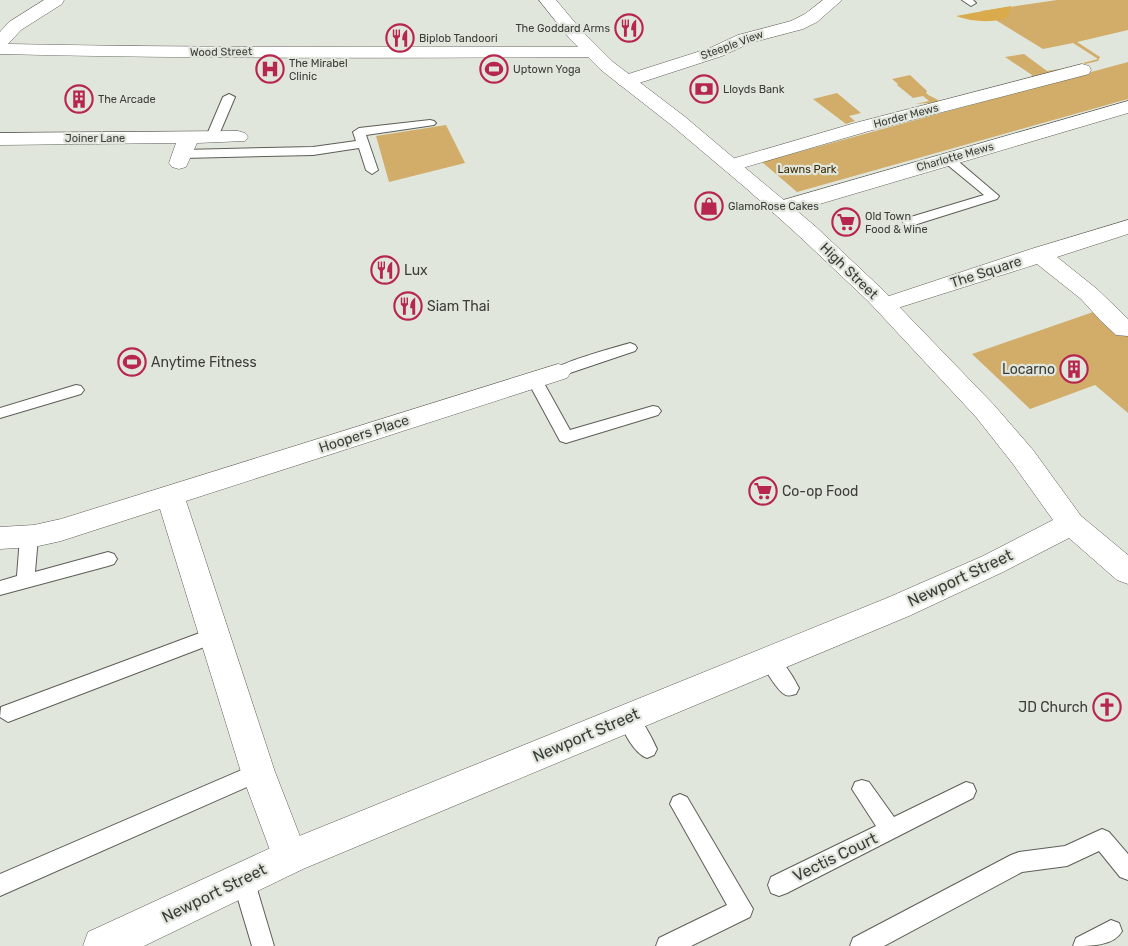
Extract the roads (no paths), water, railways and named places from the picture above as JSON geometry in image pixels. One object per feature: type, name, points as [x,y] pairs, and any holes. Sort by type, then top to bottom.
[{"type":"street","points":[[0,42],[15,26],[56,0]]},
{"type":"street","name":"High Street","points":[[546,0],[592,52],[781,208],[885,306],[985,411],[1023,457],[1071,524],[1128,572]]},
{"type":"street","name":"Steeple View","points":[[626,81],[716,52],[744,39],[797,25],[811,18],[833,0]]},
{"type":"street","name":"Wood Street","points":[[0,49],[178,53],[224,51],[310,54],[592,52]]},
{"type":"street","name":"Horder Mews","points":[[732,166],[862,127],[1082,70]]},
{"type":"street","name":"Charlotte Mews","points":[[781,208],[1128,107]]},
{"type":"street","name":"Joiner Lane","points":[[0,139],[184,151],[212,137],[238,137]]},
{"type":"street","points":[[1040,254],[1123,231]]},
{"type":"street","name":"The Square","points":[[885,306],[1040,254],[1078,285],[1126,329]]},
{"type":"street","name":"Hoopers Place","points":[[0,538],[29,537],[61,530],[547,376]]},
{"type":"street","points":[[170,495],[213,636],[258,772],[290,857]]},
{"type":"street","name":"Newport Street","points":[[102,946],[290,857],[906,604],[993,564],[1071,524]]},
{"type":"lane","points":[[212,137],[229,97]]},
{"type":"lane","points":[[372,170],[359,132],[430,123]]},
{"type":"lane","points":[[184,151],[312,151],[363,144]]},
{"type":"lane","points":[[909,222],[993,196],[948,159]]},
{"type":"lane","points":[[630,348],[547,376],[566,437],[653,411]]},
{"type":"lane","points":[[0,413],[76,390]]},
{"type":"lane","points":[[25,581],[29,537]]},
{"type":"lane","points":[[0,588],[108,559]]},
{"type":"lane","points":[[8,714],[213,636]]},
{"type":"lane","points":[[769,660],[789,688]]},
{"type":"lane","points":[[628,717],[647,749]]},
{"type":"lane","points":[[0,885],[258,772]]},
{"type":"lane","name":"Vectis Court","points":[[862,789],[891,830]]},
{"type":"lane","name":"Vectis Court","points":[[778,885],[966,791]]},
{"type":"lane","points":[[667,946],[742,909],[680,804]]},
{"type":"lane","points":[[861,946],[1020,862],[1067,856],[1102,839],[1128,870]]},
{"type":"lane","points":[[243,879],[263,946]]},
{"type":"lane","points":[[1084,946],[1111,930]]},
{"type":"place","name":"The Goddard Arms","points":[[629,28]]},
{"type":"place","name":"Biplob Tandoori","points":[[400,38]]},
{"type":"place","name":"The Mirabel Clinic","points":[[270,69]]},
{"type":"place","name":"Uptown Yoga","points":[[494,69]]},
{"type":"place","name":"Lloyds Bank","points":[[704,89]]},
{"type":"place","name":"The Arcade","points":[[79,99]]},
{"type":"place","name":"GlamoRose Cakes","points":[[709,206]]},
{"type":"place","name":"Old Town Food & Wine","points":[[846,222]]},
{"type":"place","name":"Lux","points":[[385,270]]},
{"type":"place","name":"Siam Thai","points":[[408,306]]},
{"type":"place","name":"Anytime Fitness","points":[[132,362]]},
{"type":"place","name":"Locarno","points":[[1074,369]]},
{"type":"place","name":"Co-op Food","points":[[763,491]]},
{"type":"place","name":"JD Church","points":[[1107,707]]},
{"type":"park label","name":"Lawns Park","points":[[807,169]]}]
